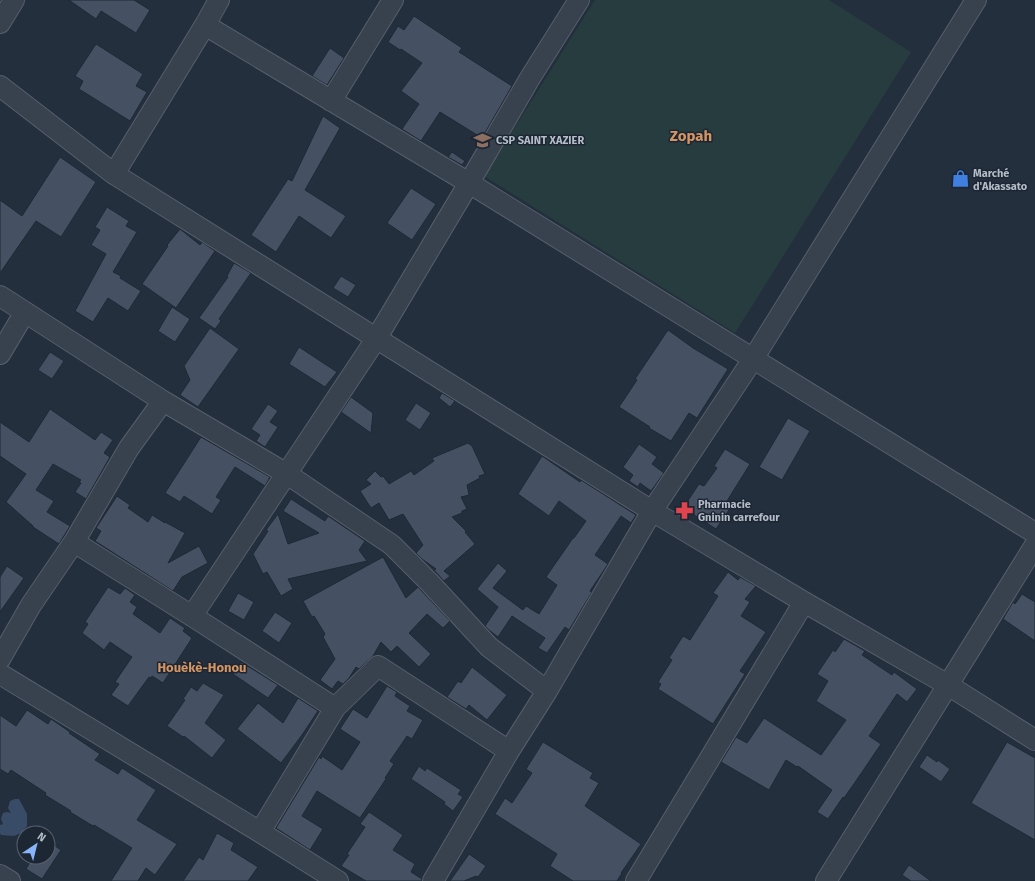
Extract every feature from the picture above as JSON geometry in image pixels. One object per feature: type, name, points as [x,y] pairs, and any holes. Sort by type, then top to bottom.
[{"type":"street","points":[[0,23],[14,0]]},
{"type":"street","points":[[114,174],[219,0]]},
{"type":"street","points":[[331,101],[393,0]]},
{"type":"street","points":[[192,616],[376,339],[469,184],[530,78],[578,0]]},
{"type":"street","points":[[433,881],[509,751],[547,691],[652,511],[753,359],[976,0]]},
{"type":"street","points":[[205,25],[469,184],[1035,533]]},
{"type":"street","points":[[0,86],[114,174],[652,511],[804,602],[948,685],[1035,740]]},
{"type":"street","points":[[0,296],[163,401],[287,474],[392,545],[430,583],[489,647],[547,691]]},
{"type":"street","points":[[0,354],[25,312]]},
{"type":"street","points":[[0,659],[31,605],[74,542],[129,448],[163,401]]},
{"type":"street","points":[[74,542],[335,708]]},
{"type":"street","points":[[826,881],[1035,545]]},
{"type":"street","points":[[636,881],[804,602]]},
{"type":"street","points":[[260,832],[335,708],[378,666],[509,751]]},
{"type":"street","points":[[0,674],[338,881]]},
{"type":"street","points":[[0,875],[10,881]]},
{"type":"green space","points":[[595,0],[829,0],[911,52],[735,333],[484,176]]},
{"type":"water","points":[[19,799],[27,814],[27,825],[16,825],[16,835],[14,836],[1,835],[0,833],[0,825],[3,824],[1,819],[3,813],[11,813],[8,808],[10,801]]},
{"type":"building","points":[[69,0],[134,0],[150,10],[136,33],[101,11],[96,19]]},
{"type":"building","points":[[414,16],[462,48],[459,52],[512,86],[482,138],[440,112],[421,141],[402,129],[419,104],[401,91],[422,63],[388,42],[398,26],[404,30]]},
{"type":"building","points":[[96,44],[143,74],[136,86],[147,92],[130,121],[79,89],[83,81],[75,76]]},
{"type":"building","points":[[330,48],[344,58],[327,85],[312,76]]},
{"type":"building","points":[[323,116],[340,128],[305,190],[346,216],[331,238],[299,216],[276,252],[251,235],[288,179],[292,181]]},
{"type":"building","points":[[452,152],[465,161],[462,165],[448,157]]},
{"type":"building","points":[[60,157],[96,182],[61,237],[36,221],[0,273],[0,200],[22,216]]},
{"type":"building","points":[[411,188],[436,204],[412,240],[387,223]]},
{"type":"building","points":[[107,207],[129,221],[126,226],[137,232],[113,272],[141,291],[128,311],[108,298],[93,322],[75,311],[106,254],[91,245],[100,230],[95,227]]},
{"type":"building","points":[[180,229],[200,245],[202,242],[215,251],[176,308],[142,284],[168,246],[167,245]]},
{"type":"building","points":[[234,263],[251,273],[219,319],[221,321],[215,329],[199,318],[228,277],[227,276]]},
{"type":"building","points":[[341,276],[356,285],[348,297],[333,288]]},
{"type":"building","points":[[172,307],[190,319],[175,342],[158,331]]},
{"type":"building","points":[[210,328],[239,349],[198,407],[180,395],[190,380],[184,366]]},
{"type":"building","points":[[668,330],[693,348],[728,369],[697,418],[689,413],[671,441],[619,407],[637,380],[635,379]]},
{"type":"building","points":[[299,347],[337,372],[325,387],[289,364]]},
{"type":"building","points":[[50,352],[64,361],[52,379],[38,370]]},
{"type":"building","points":[[442,393],[455,401],[450,407],[439,398]]},
{"type":"building","points":[[351,397],[373,413],[371,433],[341,412]]},
{"type":"building","points":[[416,403],[431,413],[420,430],[405,420]]},
{"type":"building","points":[[268,404],[278,411],[270,422],[278,427],[265,447],[256,441],[260,435],[251,429]]},
{"type":"building","points":[[50,409],[95,440],[101,432],[113,440],[104,453],[110,457],[86,499],[75,492],[81,483],[79,482],[81,480],[53,464],[36,490],[54,501],[47,512],[70,526],[59,544],[33,527],[6,502],[26,474],[0,456],[0,422],[29,442]]},
{"type":"building","points":[[788,418],[810,431],[782,480],[759,467]]},
{"type":"building","points":[[201,437],[270,477],[265,486],[235,467],[216,497],[221,500],[212,514],[184,496],[180,502],[165,493]]},
{"type":"building","points":[[468,443],[472,446],[485,474],[479,476],[480,478],[467,485],[469,495],[461,497],[467,509],[452,517],[466,531],[465,532],[475,544],[444,571],[450,576],[444,581],[434,570],[436,569],[416,553],[423,545],[403,514],[389,520],[379,503],[371,508],[360,491],[371,484],[366,480],[375,471],[381,477],[383,476],[389,484],[411,471],[414,475],[434,461],[432,458]]},
{"type":"building","points":[[639,444],[657,457],[652,464],[664,473],[651,491],[640,483],[638,487],[629,481],[633,475],[623,467]]},
{"type":"building","points":[[725,449],[750,464],[727,501],[733,504],[716,529],[683,508],[699,484],[704,486],[717,468],[714,466]]},
{"type":"building","points":[[542,456],[580,482],[581,480],[636,515],[631,523],[621,516],[595,555],[608,564],[590,591],[592,592],[569,630],[565,627],[547,653],[538,648],[545,638],[512,616],[498,637],[489,630],[485,626],[498,607],[477,589],[498,563],[507,571],[493,588],[523,610],[526,606],[539,614],[557,585],[546,577],[586,521],[559,501],[549,516],[518,494]]},
{"type":"building","points":[[117,496],[130,505],[128,508],[148,522],[152,515],[185,533],[168,563],[199,546],[208,563],[182,577],[173,591],[95,541],[101,531],[96,528]]},
{"type":"building","points":[[291,499],[325,521],[328,516],[365,541],[359,550],[367,561],[288,579],[293,589],[281,596],[267,572],[263,574],[253,554],[268,531],[266,530],[278,514],[288,544],[319,533],[283,511]]},
{"type":"building","points":[[383,557],[406,598],[418,587],[450,621],[443,628],[427,614],[409,633],[431,654],[419,667],[397,646],[391,652],[381,642],[373,656],[359,669],[356,667],[343,684],[338,681],[332,689],[320,680],[335,659],[323,637],[325,634],[314,616],[312,617],[303,601]]},
{"type":"building","points":[[7,566],[24,578],[0,612],[0,577]]},
{"type":"building","points":[[728,572],[738,580],[740,577],[756,586],[745,599],[750,602],[741,616],[766,632],[740,671],[745,674],[713,724],[658,689],[661,684],[658,682],[672,660],[669,658],[683,636],[690,640],[718,596],[713,593]]},
{"type":"building","points":[[108,587],[120,594],[125,588],[135,595],[130,602],[137,607],[133,614],[160,633],[170,618],[185,628],[183,631],[192,638],[163,683],[152,676],[151,678],[149,677],[128,706],[111,695],[119,684],[115,682],[132,657],[110,642],[104,650],[82,633],[88,624],[85,622]]},
{"type":"building","points":[[238,593],[254,602],[244,620],[228,611]]},
{"type":"building","points":[[1022,594],[1035,602],[1035,641],[1003,619],[1013,602],[1015,604]]},
{"type":"building","points":[[275,612],[292,623],[279,643],[262,631]]},
{"type":"building","points":[[844,639],[865,651],[862,655],[892,675],[894,672],[917,689],[907,702],[897,694],[869,736],[881,744],[828,819],[817,812],[832,790],[798,766],[797,767],[786,760],[769,790],[721,762],[736,737],[747,743],[764,718],[821,755],[846,720],[816,701],[828,681],[817,674],[833,650],[835,652]]},
{"type":"building","points":[[241,662],[278,685],[268,698],[233,674]]},
{"type":"building","points":[[472,667],[507,695],[487,720],[469,705],[466,709],[447,697],[458,681],[461,683]]},
{"type":"building","points":[[203,683],[224,695],[205,723],[226,740],[212,758],[184,736],[183,737],[167,726],[185,700],[183,699],[191,687],[197,691]]},
{"type":"building","points":[[387,686],[397,692],[395,696],[410,706],[407,711],[423,720],[412,739],[407,736],[390,761],[394,764],[385,778],[386,779],[360,818],[317,791],[302,816],[323,829],[310,850],[276,828],[319,757],[321,759],[322,756],[342,770],[360,742],[340,729],[353,709],[367,718]]},
{"type":"building","points":[[298,698],[318,711],[281,763],[237,729],[258,703],[283,723]]},
{"type":"building","points":[[27,710],[48,724],[51,719],[100,754],[95,760],[118,774],[122,768],[156,790],[137,820],[177,844],[155,875],[146,868],[138,881],[111,881],[132,848],[70,812],[71,811],[45,795],[46,793],[11,770],[8,774],[0,769],[0,715],[16,726]]},
{"type":"building","points":[[543,742],[593,773],[590,778],[599,783],[585,806],[641,844],[617,881],[573,881],[550,866],[557,854],[495,814],[505,798],[512,803],[532,773],[526,769]]},
{"type":"building","points":[[1007,742],[1035,758],[1035,840],[971,803]]},
{"type":"building","points":[[927,755],[937,762],[938,760],[950,769],[941,782],[919,767]]},
{"type":"building","points":[[419,766],[425,771],[427,768],[461,790],[458,794],[463,797],[453,811],[444,804],[445,802],[411,779]]},
{"type":"building","points":[[369,812],[403,835],[393,850],[415,864],[411,872],[422,879],[422,881],[366,881],[341,866],[365,827],[360,824]]},
{"type":"building","points":[[217,833],[234,843],[231,850],[258,867],[248,881],[183,881],[199,857],[203,860]]},
{"type":"building","points":[[56,847],[61,850],[56,858]]},
{"type":"building","points":[[469,854],[486,866],[478,877],[476,876],[464,881],[450,881]]},
{"type":"building","points":[[28,865],[51,865],[42,879],[26,869]]},
{"type":"building","points":[[909,865],[931,881],[911,881],[902,875]]},
{"type":"place","name":"CSP SAINT XAZIER","points":[[483,140]]},
{"type":"place","name":"Marché d'Akassato","points":[[960,179]]},
{"type":"place","name":"Pharmacie Gninin carrefour","points":[[685,510]]},
{"type":"district","name":"Zopah","points":[[691,136]]},
{"type":"district","name":"Houèkè-Honou","points":[[202,667]]}]
